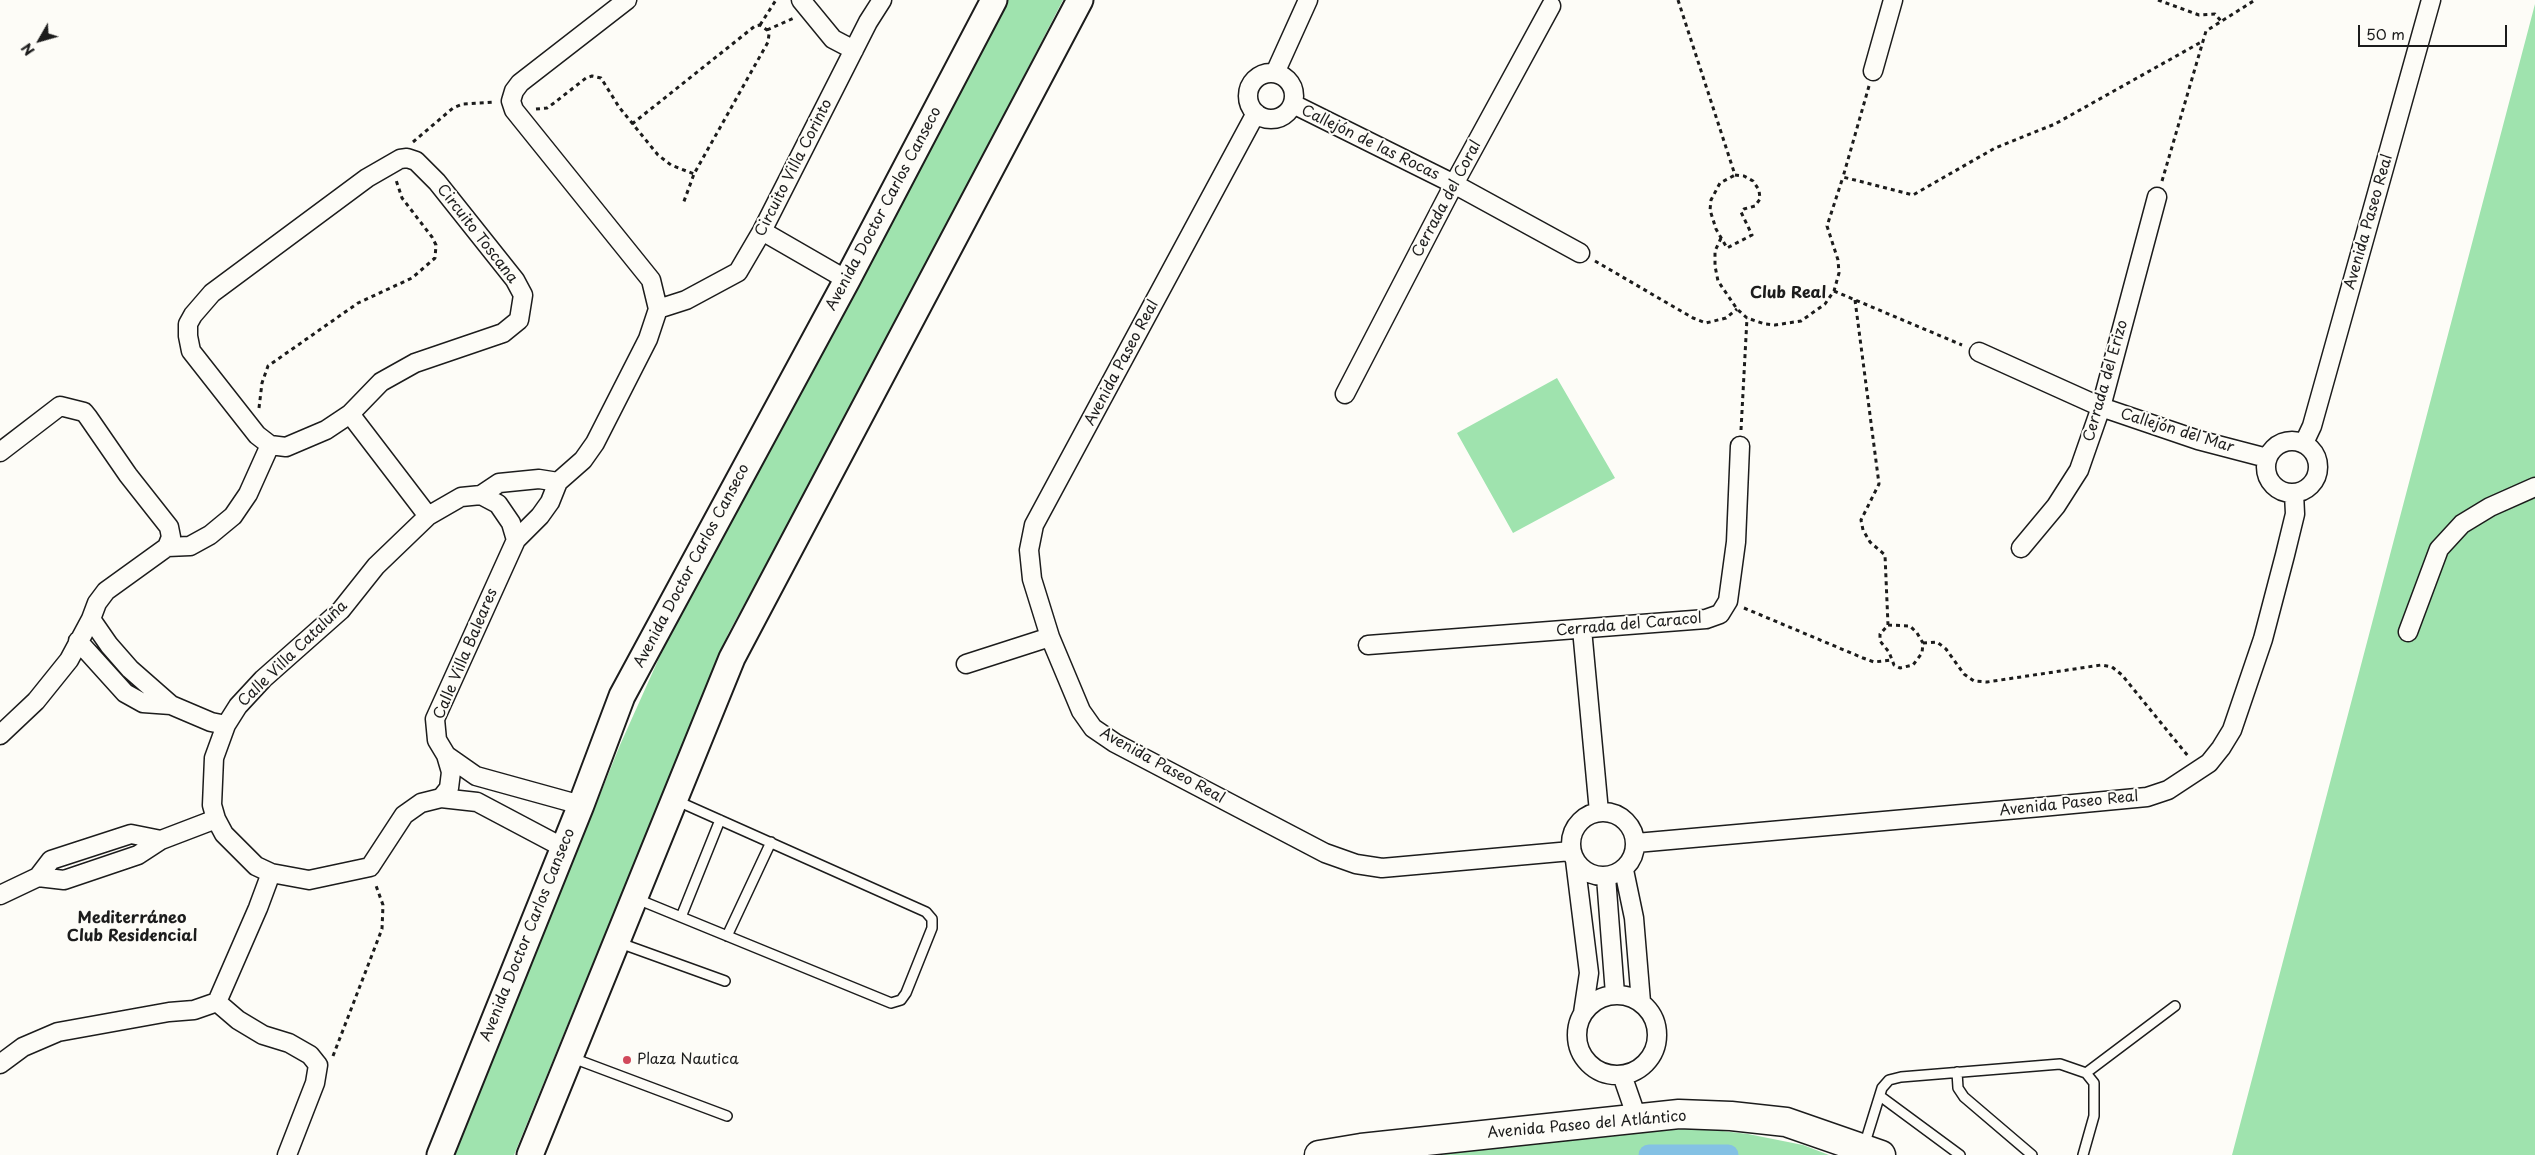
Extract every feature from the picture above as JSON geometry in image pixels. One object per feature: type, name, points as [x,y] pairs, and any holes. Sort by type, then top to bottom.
[{"type":"main road","name":"Avenida Doctor Carlos Canseco","points":[[440,1155],[562,847],[581,805],[622,696],[847,280],[994,0]]},
{"type":"main road","points":[[530,1155],[732,658],[1080,0]]},
{"type":"main road","name":"Avenida Paseo del Atlántico","points":[[1319,1155],[1361,1148],[1637,1118],[1696,1115],[1731,1116],[1786,1122],[1872,1152]]},
{"type":"street","points":[[558,482],[539,479],[499,483],[481,496],[498,504],[511,523],[516,540],[540,516],[550,502],[558,482],[582,460],[594,444],[648,339],[658,309],[651,280],[514,110],[511,101],[514,91],[520,83],[627,0]]},
{"type":"street","name":"Circuito Villa Corinto","points":[[658,309],[686,300],[738,272],[762,231],[854,50],[882,0]]},
{"type":"street","points":[[1275,73],[1308,0]]},
{"type":"street","points":[[1873,71],[1893,0]]},
{"type":"street","name":"Avenida Paseo Real","points":[[2304,443],[2312,426],[2431,0]]},
{"type":"street","points":[[805,6],[833,39],[854,50]]},
{"type":"street","name":"Cerrada del Coral","points":[[1345,394],[1454,184],[1551,6]]},
{"type":"street","points":[[1275,73],[1289,81],[1294,96],[1292,104],[1288,112],[1272,118],[1256,113],[1251,106],[1249,90],[1259,76],[1275,73]]},
{"type":"street","name":"Callejón de las Rocas","points":[[1292,104],[1454,184],[1580,252]]},
{"type":"street","name":"Avenida Paseo Real","points":[[1256,113],[1034,525],[1029,550],[1032,580],[1050,637],[1081,711],[1093,728],[1115,744],[1325,852],[1356,864],[1382,868],[1573,856]]},
{"type":"street","name":"Circuito Toscana","points":[[408,158],[416,162],[437,182],[515,280],[523,295],[519,320],[503,332],[415,363],[381,382],[350,414],[326,430],[300,443],[286,447],[270,445],[257,435],[191,351],[188,324],[193,314],[220,288],[367,178],[400,159],[408,158]]},
{"type":"street","name":"Cerrada del Erizo","points":[[2021,548],[2056,506],[2079,470],[2101,407],[2157,197]]},
{"type":"street","points":[[762,231],[847,280]]},
{"type":"street","name":"Callejón del Mar","points":[[1979,352],[2101,407],[2198,440],[2267,458]]},
{"type":"street","points":[[0,452],[60,406],[84,412],[169,527],[171,537],[167,547],[106,591],[69,660],[36,700],[0,735]]},
{"type":"street","points":[[350,414],[428,516]]},
{"type":"street","points":[[2293,440],[2304,443],[2312,450],[2318,460],[2315,482],[2307,490],[2285,493],[2276,488],[2268,479],[2265,469],[2267,458],[2273,448],[2282,442],[2293,440]]},
{"type":"street","points":[[167,547],[190,546],[210,535],[233,516],[248,494],[270,445]]},
{"type":"street","points":[[1728,602],[1736,542],[1740,446]]},
{"type":"street","points":[[2408,632],[2439,549],[2462,524],[2490,506],[2535,487]]},
{"type":"street","name":"Avenida Paseo Real","points":[[1636,843],[2147,797],[2168,790],[2199,770],[2222,748],[2232,730],[2263,639],[2295,514],[2294,493]]},
{"type":"street","name":"Calle Villa Cataluña","points":[[216,819],[212,805],[214,758],[226,725],[238,706],[263,680],[328,624],[376,566],[428,516],[462,497],[481,496]]},
{"type":"street","name":"Calle Villa Baleares","points":[[441,798],[451,780],[446,755],[438,740],[436,719],[516,540]]},
{"type":"street","name":"Cerrada del Caracol","points":[[1368,645],[1706,619],[1720,614],[1728,602]]},
{"type":"street","points":[[94,611],[109,645],[130,669],[170,704],[211,722],[226,725]]},
{"type":"street","points":[[1582,629],[1599,812]]},
{"type":"street","points":[[966,664],[1050,637]]},
{"type":"street","points":[[78,641],[125,693],[143,703],[170,704]]},
{"type":"street","points":[[446,755],[476,776],[581,805]]},
{"type":"street","points":[[0,895],[38,877],[64,880],[138,855],[161,840],[216,819],[224,834],[238,851],[256,866],[271,873],[309,880],[370,867],[404,815],[421,803],[441,798],[477,802],[562,847]]},
{"type":"street","points":[[1573,856],[1588,873],[1606,877],[1624,870],[1631,862],[1636,843],[1628,823],[1610,812],[1588,815],[1574,830],[1571,840],[1573,856],[1589,973],[1577,1038],[1580,1050],[1597,1070],[1609,1074],[1622,1075],[1635,1071],[1646,1063],[1656,1045],[1656,1025],[1650,1012],[1641,1002],[1629,996],[1616,994],[1603,997],[1592,1003],[1583,1013]]},
{"type":"street","points":[[1624,870],[1634,918],[1641,1002]]},
{"type":"street","points":[[0,1064],[24,1047],[58,1032],[169,1012],[194,1010],[217,1002],[258,908],[271,873]]},
{"type":"street","points":[[1606,877],[1616,994]]},
{"type":"street","points":[[217,1002],[238,1020],[263,1034],[289,1043],[310,1055],[318,1065],[315,1083],[287,1155]]},
{"type":"street","points":[[1622,1075],[1637,1118]]},
{"type":"lane","points":[[634,898],[891,1003],[901,1000],[906,993],[932,928],[932,919],[926,912],[674,799]]},
{"type":"lane","points":[[680,917],[720,820]]},
{"type":"lane","points":[[727,936],[771,842]]},
{"type":"lane","points":[[617,942],[725,981]]},
{"type":"lane","points":[[2086,1073],[2175,1006]]},
{"type":"lane","points":[[570,1057],[728,1116]]},
{"type":"lane","points":[[1872,1152],[1880,1096],[1882,1088],[1889,1080],[1901,1077],[2060,1064],[2086,1073],[2094,1084],[2096,1100],[2094,1116],[2084,1155]]},
{"type":"lane","points":[[1957,1072],[1958,1088],[1964,1097],[2032,1155]]},
{"type":"lane","points":[[1880,1096],[1960,1155]]},
{"type":"path","points":[[632,124],[755,26],[760,25],[776,0]]},
{"type":"path","points":[[1678,0],[1735,175]]},
{"type":"path","points":[[2158,0],[2199,15],[2214,14],[2221,21]]},
{"type":"path","points":[[2157,197],[2206,31],[2255,0]]},
{"type":"path","points":[[767,30],[805,6]]},
{"type":"path","points":[[683,204],[694,174],[768,42],[769,34],[760,25]]},
{"type":"path","points":[[1843,177],[1906,194],[1918,193],[1995,148],[2055,124],[2203,41]]},
{"type":"path","points":[[1721,238],[1716,251],[1714,266],[1718,280],[1737,309],[1747,318],[1775,325],[1801,321],[1825,304],[1834,291],[1839,273],[1838,260],[1827,226],[1873,71]]},
{"type":"path","points":[[1735,175],[1744,176],[1753,181],[1759,190],[1760,200],[1755,206],[1744,209],[1742,212],[1751,231],[1748,238],[1727,248],[1712,219],[1712,200],[1720,183],[1735,175]]},
{"type":"path","points":[[1580,252],[1693,318],[1706,323],[1726,318],[1737,309]]},
{"type":"path","points":[[1834,291],[1979,352]]},
{"type":"path","points":[[1855,300],[1879,484],[1861,520],[1862,530],[1870,542],[1885,555],[1888,625],[1880,634],[1880,641],[1889,652],[1891,660],[1900,668],[1913,665],[1922,653],[1923,642],[1910,626],[1888,625]]},
{"type":"path","points":[[1740,446],[1747,318]]},
{"type":"path","points":[[1728,602],[1874,662],[1891,660]]},
{"type":"path","points":[[1923,642],[1937,642],[1946,649],[1964,674],[1974,681],[1987,682],[2101,665],[2112,667],[2122,675],[2199,770]]},
{"type":"path","points":[[318,1065],[332,1059],[382,929],[382,905],[370,867]]},
{"type":"green space","points":[[1004,0],[1063,0],[868,378],[728,634],[514,1155],[455,1155],[620,745],[677,618]]},
{"type":"green space","points":[[2535,4],[2535,1155],[2232,1155]]},
{"type":"green space","points":[[1557,378],[1615,478],[1513,533],[1457,433]]},
{"type":"green space","points":[[1697,1128],[1748,1134],[1803,1145],[1829,1155],[1418,1155],[1605,1135]]},
{"type":"waterway","points":[[1649,1155],[1728,1155]]},
{"type":"place","name":"Plaza Nautica","points":[[627,1060]]},
{"type":"district","name":"Club Real","points":[[1788,294]]},
{"type":"district","name":"Mediterráneo Club Residencial","points":[[132,928]]}]
